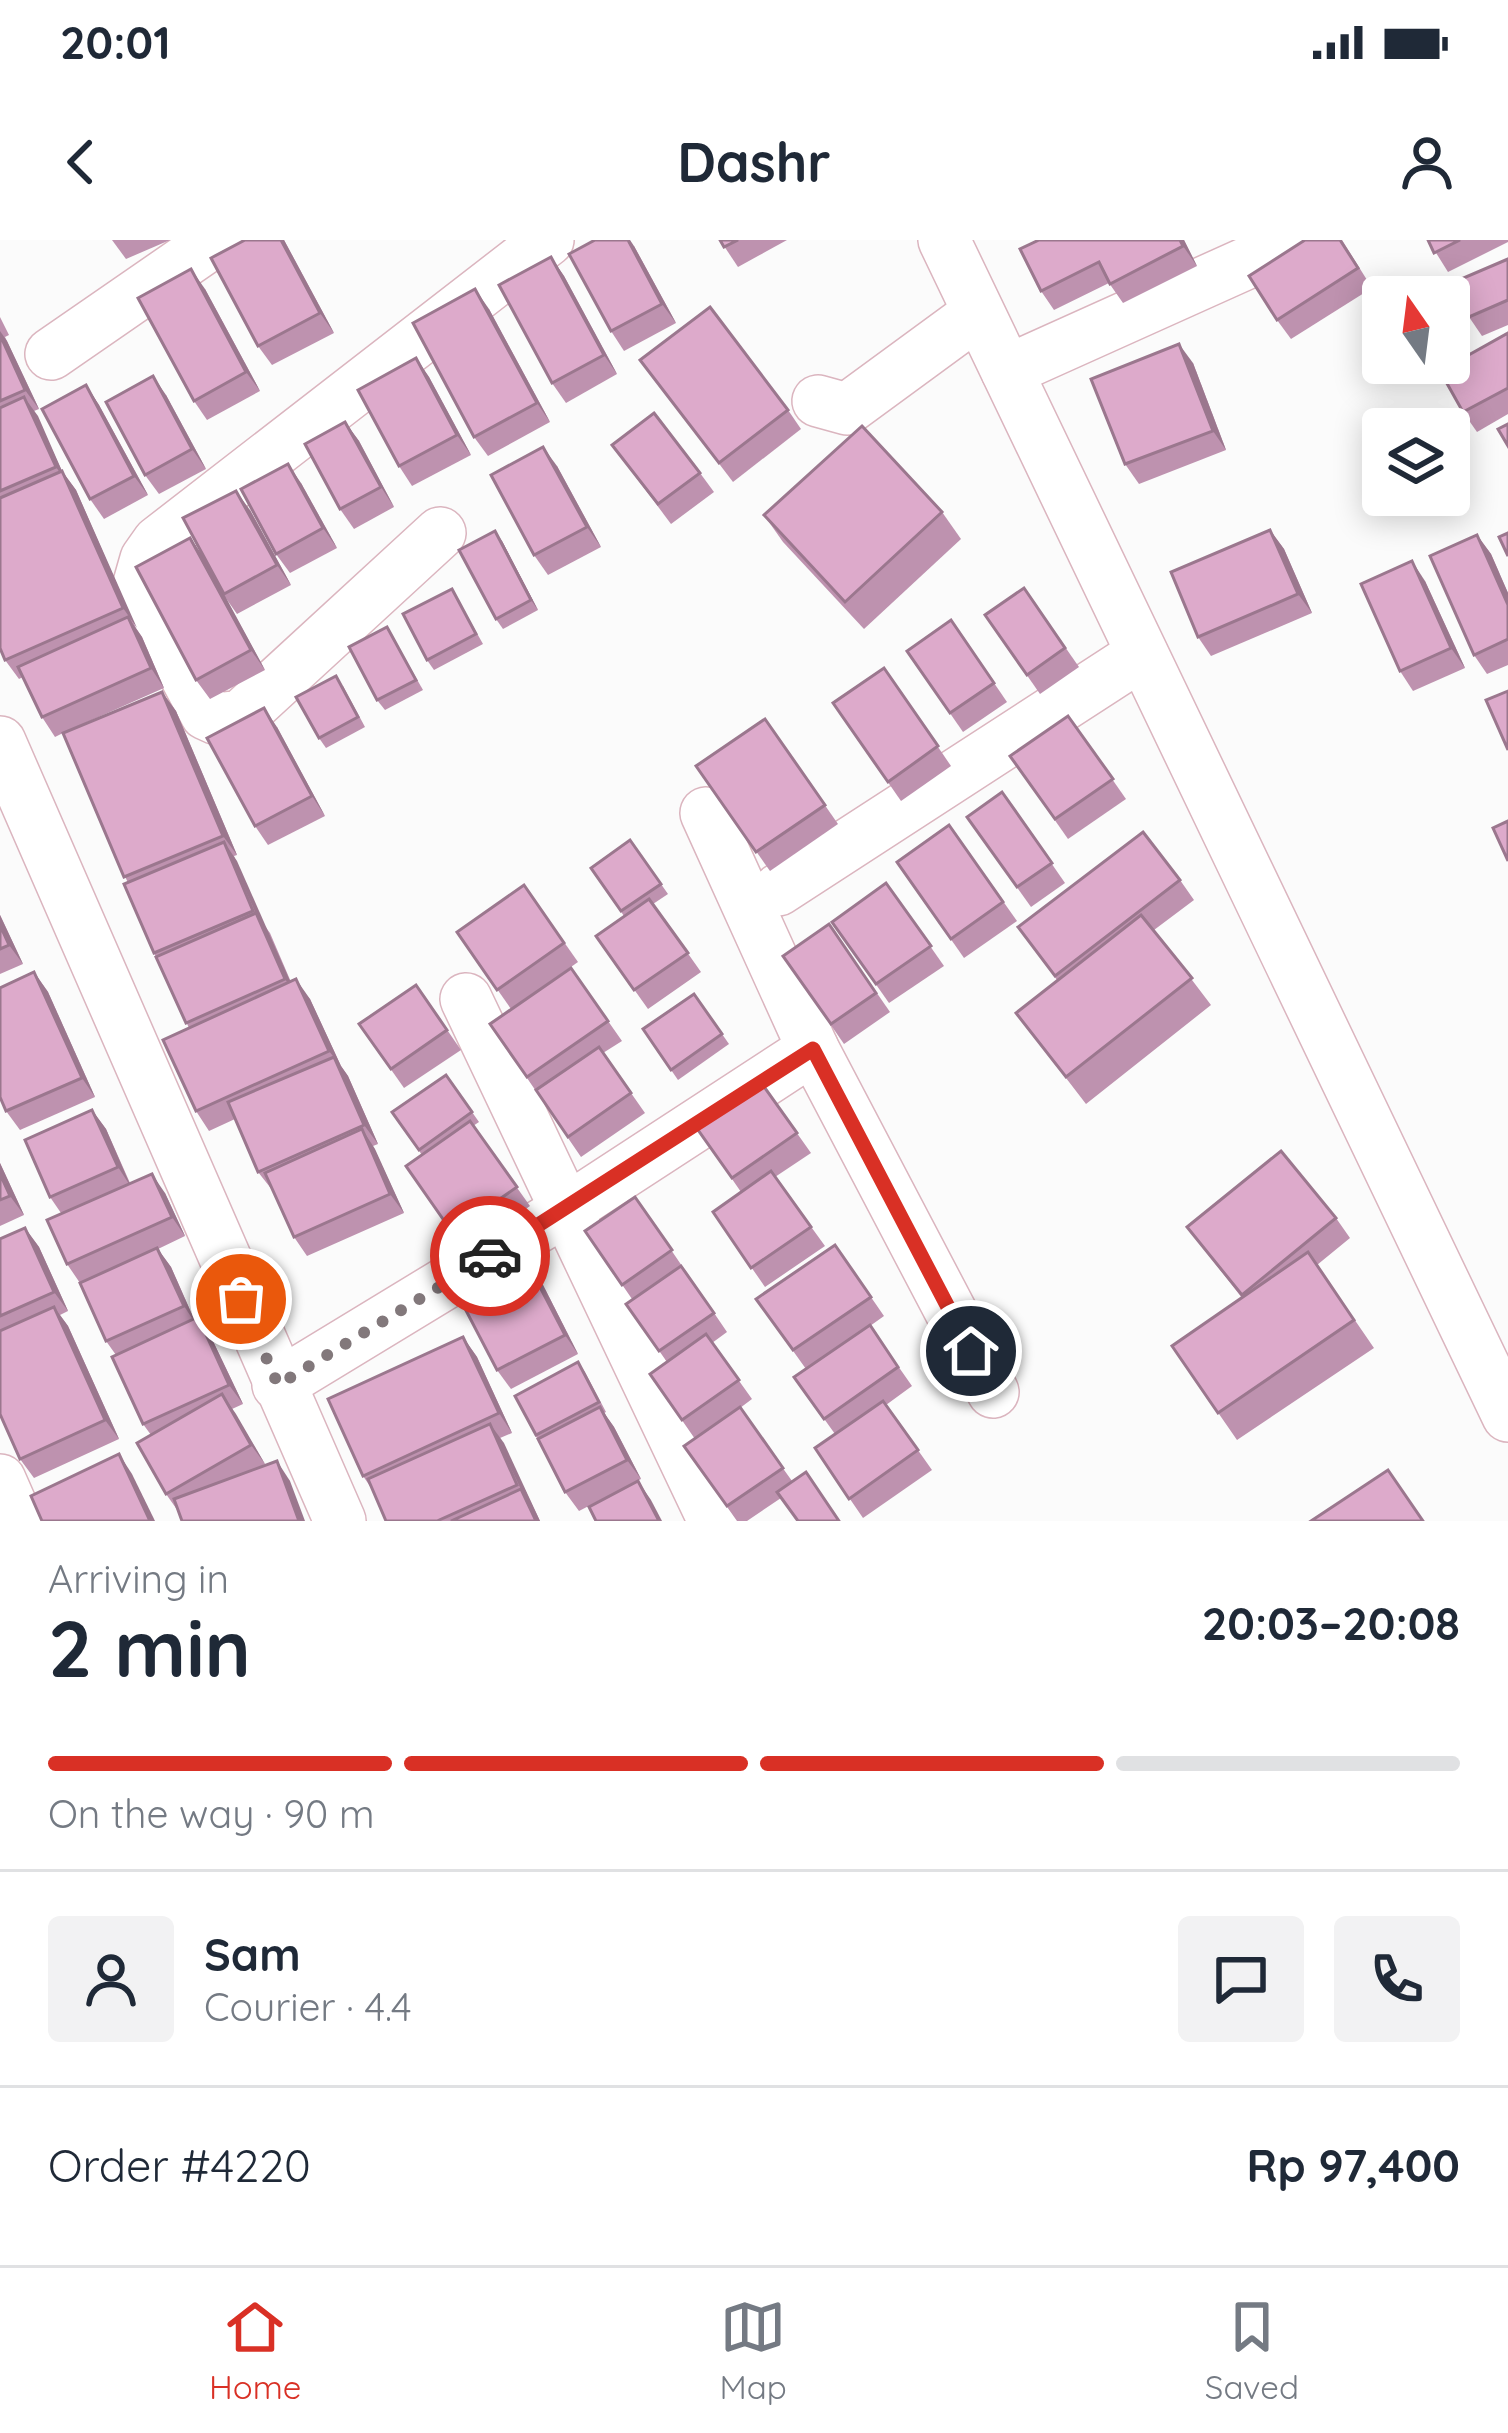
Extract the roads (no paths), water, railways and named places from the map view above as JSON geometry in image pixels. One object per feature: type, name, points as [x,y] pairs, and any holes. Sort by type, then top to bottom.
[{"type":"street","points":[[51,354],[216,240]]},
{"type":"street","points":[[440,533],[241,716],[228,719],[206,714],[137,587],[146,559],[158,542],[548,240]]},
{"type":"street","points":[[944,240],[1508,1416]]},
{"type":"street","points":[[1007,371],[1298,240]]},
{"type":"street","points":[[818,401],[847,410],[978,313]]},
{"type":"street","points":[[778,890],[1142,654]]},
{"type":"street","points":[[0,742],[340,1521]]},
{"type":"street","points":[[706,813],[813,1049],[993,1393]]},
{"type":"street","points":[[466,999],[714,1521]]},
{"type":"street","points":[[278,1385],[566,1210],[813,1049]]},
{"type":"street","points":[[0,1480],[18,1521]]}]
